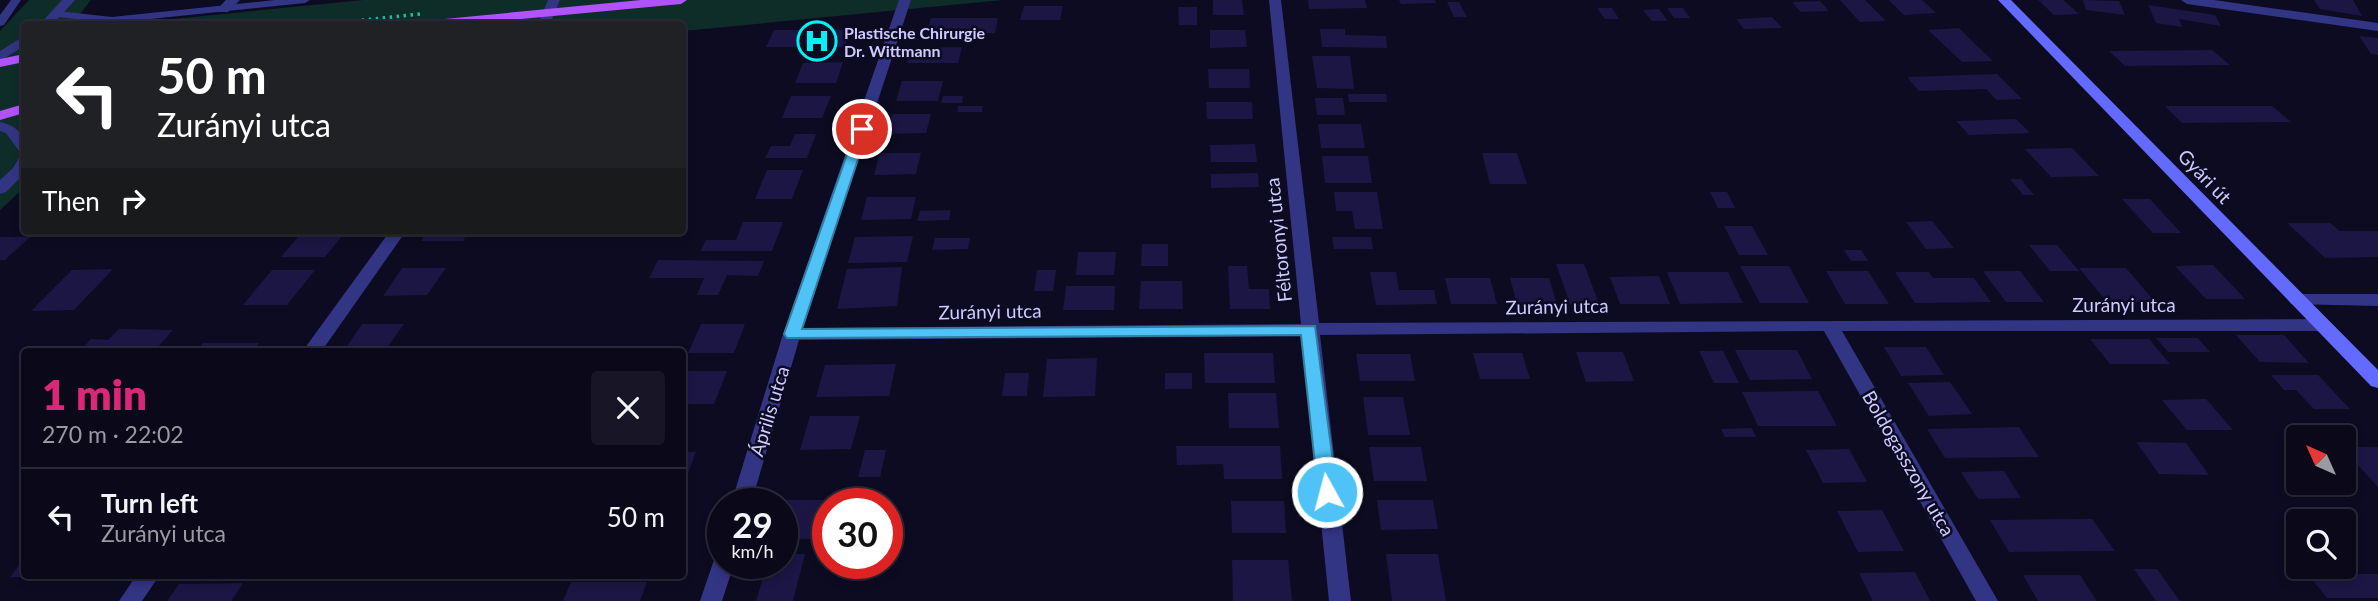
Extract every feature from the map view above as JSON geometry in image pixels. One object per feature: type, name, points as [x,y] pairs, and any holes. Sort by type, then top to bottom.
[{"type":"main road","points":[[463,21],[681,0]]},
{"type":"main road","points":[[0,63],[21,59]]},
{"type":"main road","points":[[0,116],[21,109]]},
{"type":"street","points":[[54,20],[69,0]]},
{"type":"street","name":"Április utca","points":[[746,488],[792,334],[905,0]]},
{"type":"street","name":"Féltoronyi utca","points":[[1275,0],[1340,601]]},
{"type":"street","name":"Gyári út","points":[[2004,0],[2378,381]]},
{"type":"street","points":[[2187,0],[2378,27]]},
{"type":"street","points":[[0,57],[21,42]]},
{"type":"street","points":[[0,126],[11,130],[21,144]]},
{"type":"street","points":[[314,348],[395,235]]},
{"type":"street","points":[[2297,300],[2378,300]]},
{"type":"street","name":"Zurányi utca","points":[[792,334],[1830,325],[2322,325]]},
{"type":"street","name":"Boldogasszony utca","points":[[1830,325],[1987,601]]},
{"type":"street","points":[[130,601],[146,579]]},
{"type":"street","points":[[711,601],[718,579]]},
{"type":"lane","points":[[0,23],[16,0]]},
{"type":"lane","points":[[54,20],[112,20],[228,4],[304,0]]},
{"type":"green space","points":[[29,0],[91,0],[74,21],[21,21],[21,191],[0,210],[0,31]]},
{"type":"green space","points":[[363,0],[1003,0],[686,31],[686,21],[152,21]]},
{"type":"building","points":[[1213,0],[1242,0],[1244,15],[1213,15]]},
{"type":"building","points":[[1308,0],[1365,0],[1367,8],[1309,9]]},
{"type":"building","points":[[1399,0],[1435,0],[1436,3],[1401,4]]},
{"type":"building","points":[[1840,0],[1865,0],[1886,21],[1860,22]]},
{"type":"building","points":[[1889,0],[1922,0],[1936,13],[1904,15]]},
{"type":"building","points":[[2038,0],[2063,0],[2079,14],[2054,15]]},
{"type":"building","points":[[2083,0],[2119,1],[2125,15],[2086,10]]},
{"type":"building","points":[[2314,0],[2353,0],[2362,16],[2320,9]]},
{"type":"building","points":[[1820,1],[1829,11],[1801,12],[1792,2]]},
{"type":"building","points":[[1447,2],[1459,2],[1467,17],[1454,17]]},
{"type":"building","points":[[2148,5],[2215,15],[2221,26],[2179,19],[2182,27],[2156,23]]},
{"type":"building","points":[[1024,6],[1063,6],[1060,20],[1020,20]]},
{"type":"building","points":[[1178,7],[1197,7],[1197,25],[1179,25]]},
{"type":"building","points":[[1597,8],[1612,8],[1619,19],[1605,19]]},
{"type":"building","points":[[1667,8],[1683,8],[1690,18],[1674,18]]},
{"type":"building","points":[[1659,9],[1668,21],[1652,21],[1643,10]]},
{"type":"building","points":[[1772,17],[1782,28],[1744,29],[1736,19]]},
{"type":"building","points":[[931,18],[998,18],[995,33],[927,34]]},
{"type":"building","points":[[1959,28],[1993,61],[1962,62],[1928,30]]},
{"type":"building","points":[[1320,29],[1345,29],[1345,35],[1386,36],[1387,48],[1322,47]]},
{"type":"building","points":[[774,30],[851,30],[845,47],[766,47]]},
{"type":"building","points":[[1210,30],[1245,30],[1247,47],[1210,48]]},
{"type":"building","points":[[2359,36],[2378,38],[2378,55],[2371,54]]},
{"type":"building","points":[[962,47],[958,63],[907,63],[912,48]]},
{"type":"building","points":[[2212,50],[2230,65],[2125,66],[2109,51]]},
{"type":"building","points":[[1312,56],[1350,56],[1354,89],[1317,88]]},
{"type":"building","points":[[843,62],[836,83],[795,83],[803,63]]},
{"type":"building","points":[[1208,69],[1249,69],[1250,88],[1209,88]]},
{"type":"building","points":[[1997,74],[2022,99],[1997,100],[1986,89],[1919,91],[1907,77]]},
{"type":"building","points":[[902,81],[943,81],[938,101],[896,101]]},
{"type":"building","points":[[1348,94],[1386,94],[1387,102],[1349,102]]},
{"type":"building","points":[[791,96],[831,96],[822,118],[782,118]]},
{"type":"building","points":[[943,96],[963,96],[962,103],[941,103]]},
{"type":"building","points":[[1315,98],[1343,98],[1345,115],[1317,115]]},
{"type":"building","points":[[1206,102],[1252,102],[1253,119],[1207,119]]},
{"type":"building","points":[[958,106],[983,106],[982,112],[957,112]]},
{"type":"building","points":[[2165,106],[2272,106],[2291,122],[2182,123]]},
{"type":"building","points":[[892,114],[931,114],[926,133],[886,134]]},
{"type":"building","points":[[2016,119],[2030,133],[1969,135],[1956,121]]},
{"type":"building","points":[[1318,124],[1361,124],[1365,148],[1321,148]]},
{"type":"building","points":[[795,134],[816,134],[807,158],[765,158],[771,146],[790,146]]},
{"type":"building","points":[[1255,144],[1257,162],[1211,162],[1210,145]]},
{"type":"building","points":[[2072,148],[2099,176],[2051,177],[2025,149]]},
{"type":"building","points":[[880,153],[921,153],[916,174],[874,175]]},
{"type":"building","points":[[1482,153],[1517,153],[1527,184],[1490,184]]},
{"type":"building","points":[[1322,156],[1368,156],[1372,183],[1325,183]]},
{"type":"building","points":[[767,170],[803,170],[792,199],[755,199]]},
{"type":"building","points":[[1258,173],[1259,187],[1211,188],[1211,174]]},
{"type":"building","points":[[2010,179],[2021,179],[2034,195],[2023,195]]},
{"type":"building","points":[[1334,192],[1377,192],[1383,229],[1355,229],[1352,211],[1336,211]]},
{"type":"building","points":[[1710,192],[1727,192],[1735,208],[1718,208]]},
{"type":"building","points":[[867,197],[916,197],[911,219],[861,220]]},
{"type":"building","points":[[2122,199],[2150,199],[2181,233],[2153,233]]},
{"type":"building","points":[[951,210],[949,220],[917,221],[920,211]]},
{"type":"building","points":[[1932,221],[1954,248],[1926,249],[1906,222]]},
{"type":"building","points":[[743,222],[783,222],[772,251],[701,251],[706,240],[736,240]]},
{"type":"building","points":[[2287,223],[2330,223],[2340,231],[2378,231],[2378,257],[2325,258]]},
{"type":"building","points":[[1724,226],[1752,226],[1768,255],[1739,255]]},
{"type":"building","points":[[300,235],[343,235],[325,257],[281,257]]},
{"type":"building","points":[[425,235],[467,235],[463,241],[421,241]]},
{"type":"building","points":[[913,236],[907,262],[848,263],[855,237]]},
{"type":"building","points":[[0,237],[30,237],[5,260],[0,260]]},
{"type":"building","points":[[1332,237],[1371,237],[1373,249],[1334,249]]},
{"type":"building","points":[[935,238],[970,238],[968,249],[932,250]]},
{"type":"building","points":[[1142,244],[1168,244],[1168,266],[1141,266]]},
{"type":"building","points":[[2029,245],[2057,245],[2079,271],[2050,271]]},
{"type":"building","points":[[1844,250],[1861,250],[1868,261],[1851,261]]},
{"type":"building","points":[[1078,252],[1116,252],[1114,275],[1076,275]]},
{"type":"building","points":[[658,260],[764,261],[758,276],[727,275],[718,295],[697,295],[704,278],[649,278]]},
{"type":"building","points":[[1556,264],[1584,264],[1599,304],[1570,304]]},
{"type":"building","points":[[2213,265],[2245,299],[2206,299],[2175,266]]},
{"type":"building","points":[[1228,266],[1247,266],[1249,289],[1269,289],[1270,309],[1230,309]]},
{"type":"building","points":[[1740,266],[1789,266],[1809,303],[1760,303]]},
{"type":"building","points":[[902,267],[897,306],[837,309],[847,269]]},
{"type":"building","points":[[402,268],[446,268],[427,295],[383,296]]},
{"type":"building","points":[[2079,268],[2126,268],[2155,302],[2107,302]]},
{"type":"building","points":[[113,269],[74,310],[31,311],[72,270]]},
{"type":"building","points":[[272,270],[315,270],[287,305],[243,305]]},
{"type":"building","points":[[1037,270],[1056,270],[1053,291],[1034,291]]},
{"type":"building","points":[[1826,271],[1868,271],[1889,304],[1845,304]]},
{"type":"building","points":[[1983,271],[2020,271],[2044,302],[2006,302]]},
{"type":"building","points":[[1370,272],[1396,272],[1399,290],[1434,290],[1437,304],[1376,305]]},
{"type":"building","points":[[1667,272],[1728,272],[1743,303],[1680,304]]},
{"type":"building","points":[[1895,272],[1929,272],[1933,278],[1974,278],[1991,302],[1915,303]]},
{"type":"building","points":[[1659,276],[1670,304],[1620,304],[1610,277]]},
{"type":"building","points":[[1445,278],[1490,278],[1497,304],[1451,304]]},
{"type":"building","points":[[1510,278],[1549,278],[1557,304],[1517,304]]},
{"type":"building","points":[[1141,281],[1182,281],[1183,309],[1139,309]]},
{"type":"building","points":[[1066,286],[1115,286],[1114,310],[1063,310]]},
{"type":"building","points":[[362,324],[404,324],[387,348],[346,348]]},
{"type":"building","points":[[701,324],[745,324],[734,353],[688,353]]},
{"type":"building","points":[[119,329],[173,330],[157,348],[83,348],[91,339],[108,340]]},
{"type":"building","points":[[2236,335],[2284,335],[2309,363],[2260,362]]},
{"type":"building","points":[[2156,338],[2198,338],[2210,352],[2168,352]]},
{"type":"building","points":[[2090,339],[2149,339],[2170,364],[2110,364]]},
{"type":"building","points":[[203,343],[259,343],[255,348],[199,348]]},
{"type":"building","points":[[1884,347],[1926,347],[1944,375],[1901,376]]},
{"type":"building","points":[[1735,350],[1797,350],[1812,379],[1750,380]]},
{"type":"building","points":[[1699,351],[1723,351],[1739,383],[1714,383]]},
{"type":"building","points":[[1576,352],[1623,352],[1634,381],[1586,382]]},
{"type":"building","points":[[1204,353],[1273,353],[1275,383],[1205,383]]},
{"type":"building","points":[[1473,353],[1522,353],[1530,379],[1480,379]]},
{"type":"building","points":[[1356,354],[1410,354],[1415,381],[1360,381]]},
{"type":"building","points":[[1097,358],[1095,396],[1043,397],[1047,359]]},
{"type":"building","points":[[896,364],[889,396],[816,397],[825,365]]},
{"type":"building","points":[[686,371],[727,371],[714,404],[686,404]]},
{"type":"building","points":[[1005,373],[1029,373],[1027,396],[1002,396]]},
{"type":"building","points":[[1165,373],[1192,373],[1192,389],[1165,389]]},
{"type":"building","points":[[2271,375],[2318,375],[2350,409],[2314,409],[2296,390],[2284,390]]},
{"type":"building","points":[[1950,382],[1972,414],[1929,416],[1908,383]]},
{"type":"building","points":[[1818,391],[1837,426],[1758,426],[1742,392]]},
{"type":"building","points":[[1228,393],[1276,393],[1279,428],[1229,428]]},
{"type":"building","points":[[1363,397],[1403,397],[1410,435],[1368,435]]},
{"type":"building","points":[[2206,399],[2233,430],[2187,430],[2162,400]]},
{"type":"building","points":[[810,416],[860,416],[851,449],[800,450]]},
{"type":"building","points":[[2019,427],[2039,457],[1945,458],[1927,429]]},
{"type":"building","points":[[1752,428],[1756,437],[1725,437],[1721,429]]},
{"type":"building","points":[[2136,442],[2186,443],[2209,475],[2159,474]]},
{"type":"building","points":[[1176,446],[1280,446],[1282,479],[1224,479],[1223,464],[1177,465]]},
{"type":"building","points":[[1369,447],[1421,447],[1427,481],[1374,481]]},
{"type":"building","points":[[2356,447],[2378,447],[2378,487],[2356,463]]},
{"type":"building","points":[[1849,449],[1867,482],[1823,483],[1806,450]]},
{"type":"building","points":[[865,450],[886,450],[880,477],[858,477]]},
{"type":"building","points":[[686,452],[696,452],[686,479]]},
{"type":"building","points":[[2004,471],[2021,498],[1978,499],[1961,472]]},
{"type":"building","points":[[798,500],[812,500],[812,539],[798,539]]},
{"type":"building","points":[[1377,500],[1433,500],[1438,529],[1381,530]]},
{"type":"building","points":[[1231,501],[1284,501],[1286,533],[1232,533]]},
{"type":"building","points":[[1882,510],[1904,551],[1858,552],[1837,511]]},
{"type":"building","points":[[2092,519],[2115,551],[2009,552],[1990,520]]},
{"type":"building","points":[[798,554],[805,554],[793,601],[756,601],[763,579],[798,579]]},
{"type":"building","points":[[1386,554],[1438,554],[1446,601],[1392,601]]},
{"type":"building","points":[[1232,560],[1288,560],[1292,601],[1233,601]]},
{"type":"building","points":[[21,563],[21,577],[10,577]]},
{"type":"building","points":[[2134,569],[2157,569],[2180,601],[2156,601]]},
{"type":"building","points":[[1915,572],[1930,601],[1873,601],[1859,573]]},
{"type":"building","points":[[2356,574],[2378,574],[2378,598],[2327,598],[2312,579],[2356,579]]},
{"type":"building","points":[[2023,575],[2080,575],[2097,601],[2038,601]]},
{"type":"building","points":[[571,582],[647,582],[640,601],[563,601]]},
{"type":"building","points":[[243,583],[231,601],[167,601],[179,584]]},
{"type":"place","name":"Plastische Chirurgie Dr. Wittmann","points":[[817,41]]},
{"type":"route","points":[[862,129],[792,334],[1309,330],[1327,492]]}]
